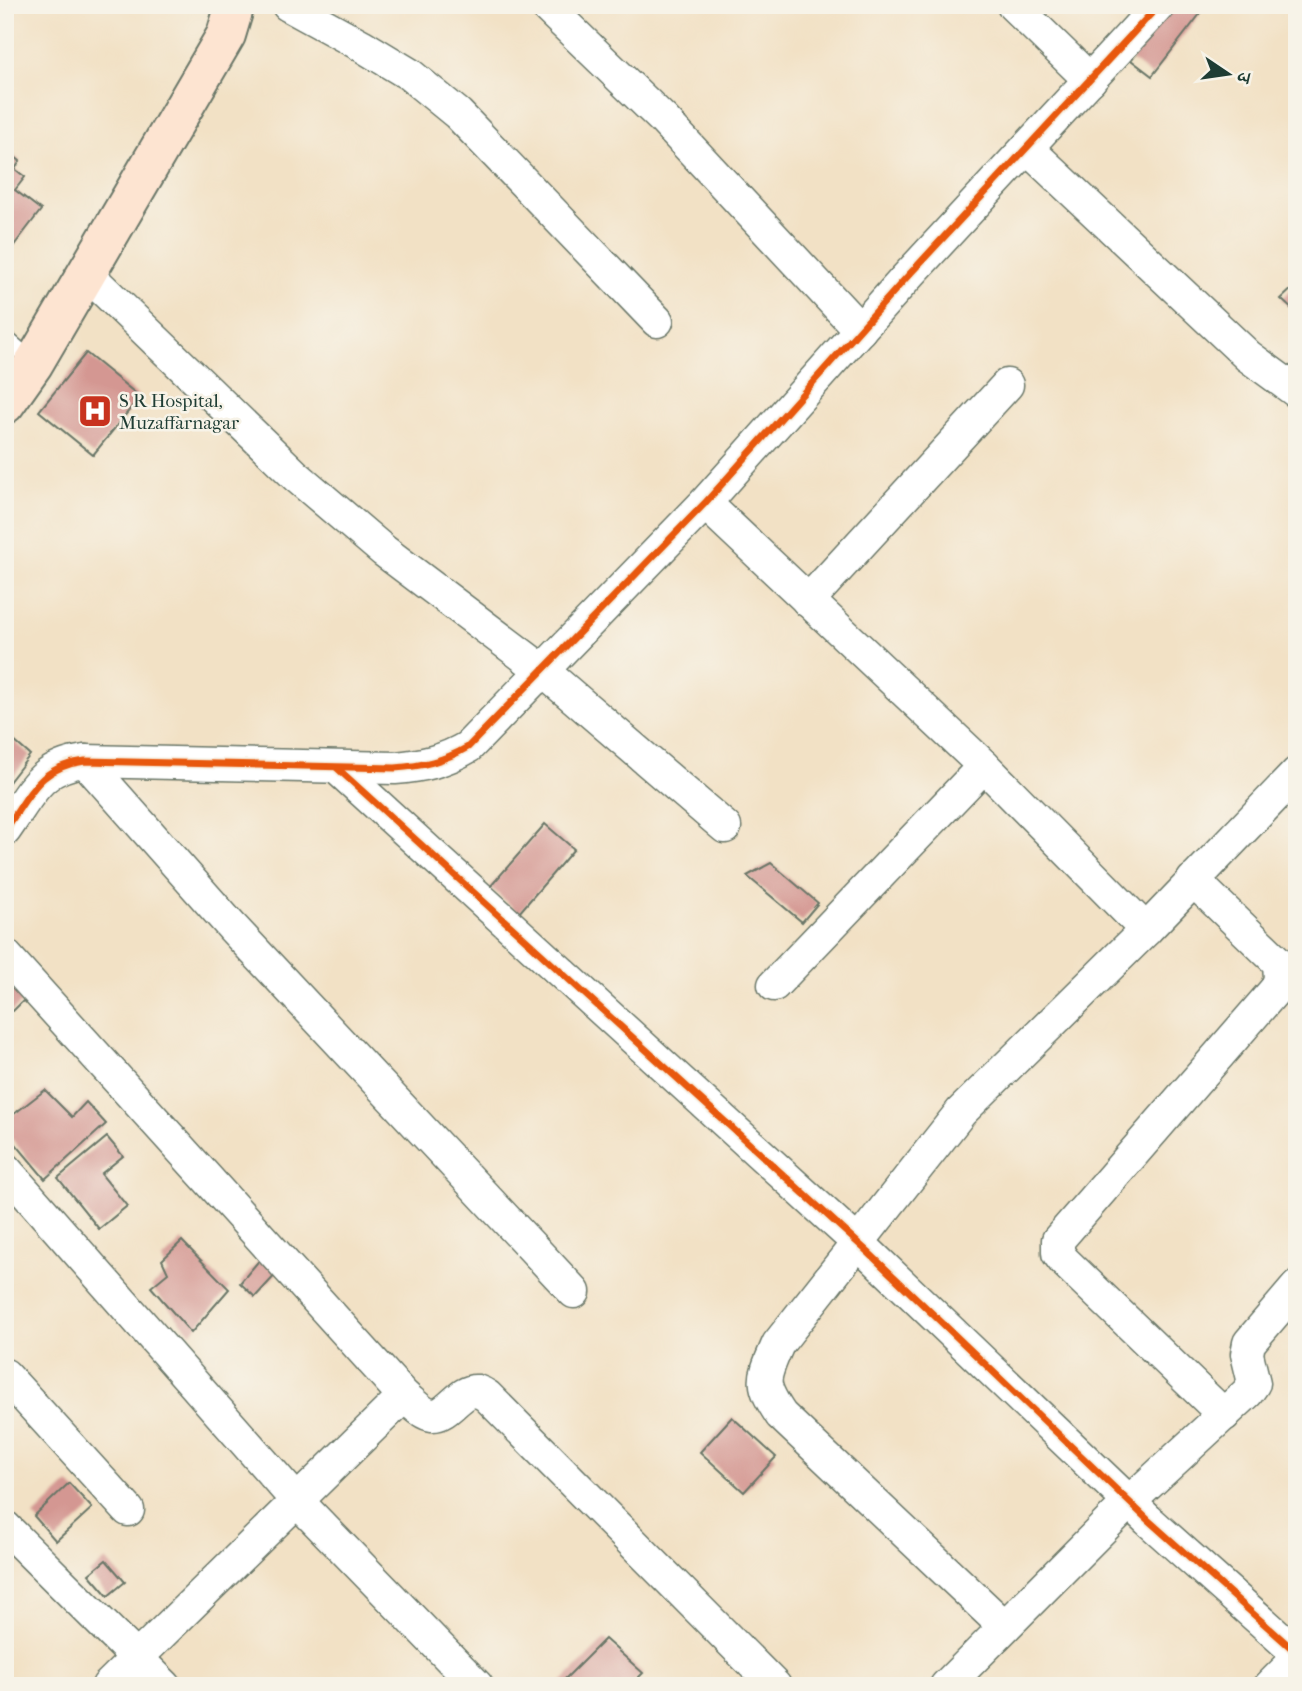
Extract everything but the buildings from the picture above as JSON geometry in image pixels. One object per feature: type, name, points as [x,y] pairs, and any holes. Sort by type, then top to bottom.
[{"type":"main road","points":[[5,404],[34,363],[226,34],[235,5]]},
{"type":"street","points":[[288,5],[409,74],[458,114],[657,321]]},
{"type":"street","points":[[545,5],[663,118],[860,330]]},
{"type":"street","points":[[1013,5],[1090,80]]},
{"type":"street","points":[[5,830],[42,779],[51,770],[67,764],[85,761],[337,768],[423,766],[450,757],[468,747],[705,503],[1159,5]]},
{"type":"street","points":[[1027,148],[1248,356],[1297,393]]},
{"type":"street","points":[[86,273],[296,475],[384,551],[542,670],[725,827]]},
{"type":"street","points":[[808,601],[1007,384]]},
{"type":"street","points":[[705,503],[984,766],[1146,930]]},
{"type":"street","points":[[85,761],[232,927],[574,1292]]},
{"type":"street","points":[[774,985],[984,766]]},
{"type":"street","points":[[337,768],[856,1242],[1129,1503],[1297,1653]]},
{"type":"street","points":[[1004,1626],[781,1415],[769,1396],[764,1378],[778,1344],[961,1112],[1146,930],[1297,773]]},
{"type":"street","points":[[1194,880],[1279,963],[1280,979],[1276,989],[1058,1240],[1058,1253],[1224,1415]]},
{"type":"street","points":[[5,955],[404,1396],[424,1412],[433,1415],[439,1414],[469,1393],[477,1391],[487,1396],[775,1686]]},
{"type":"street","points":[[5,1169],[296,1501],[477,1686]]},
{"type":"street","points":[[946,1686],[1129,1503],[1247,1393],[1254,1383],[1247,1353],[1252,1338],[1297,1287]]},
{"type":"street","points":[[5,1374],[128,1510]]},
{"type":"street","points":[[108,1686],[404,1396]]},
{"type":"street","points":[[5,1527],[165,1686]]},
{"type":"street","points":[[1270,1686],[1297,1659]]},
{"type":"lane","points":[[5,338],[34,363]]},
{"type":"cycle path","points":[[5,830],[29,794],[46,776],[56,769],[85,761],[395,768],[433,762],[468,747],[705,503],[906,278],[1159,5]]},
{"type":"cycle path","points":[[337,768],[869,1253],[1148,1520],[1297,1653]]},
{"type":"place","name":"S R Hospital, Muzaffarnagar","points":[[95,411]]}]
